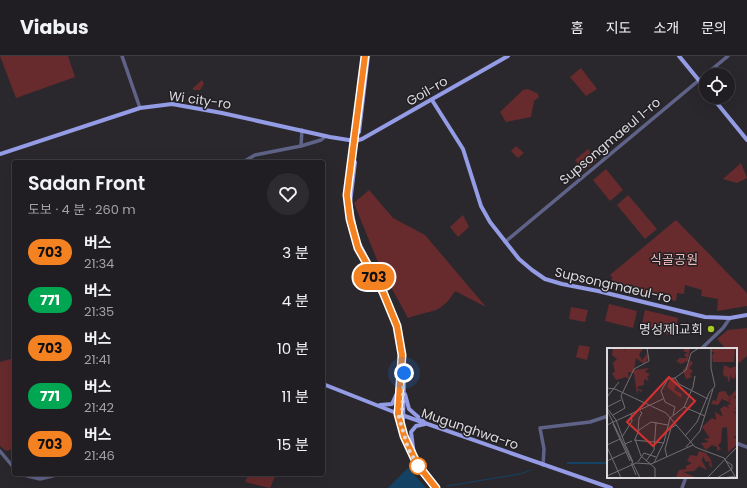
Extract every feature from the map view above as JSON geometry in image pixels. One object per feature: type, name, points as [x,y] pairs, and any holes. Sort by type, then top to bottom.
[{"type":"main road","points":[[366,56],[356,141],[347,195],[350,219],[358,248],[383,292],[397,326],[402,355],[400,415],[406,436],[414,455],[437,488]]},
{"type":"main road","name":"Goil-ro","points":[[356,141],[432,100],[508,56]]},
{"type":"main road","points":[[679,56],[699,80]]},
{"type":"main road","name":"Supsongmaeul-ro","points":[[432,100],[463,149],[481,206],[490,222],[505,242],[532,270],[545,278],[697,315],[730,318],[747,315]]},
{"type":"main road","name":"Wi city-ro","points":[[0,154],[140,108],[172,104],[356,141]]},
{"type":"main road","points":[[718,104],[747,140]]},
{"type":"main road","name":"Mugunghwa-ro","points":[[325,385],[400,415],[611,488]]},
{"type":"main road","points":[[376,405],[388,406],[392,404],[402,386]]},
{"type":"main road","points":[[402,386],[409,409],[427,424]]},
{"type":"main road","points":[[400,415],[412,456],[422,471],[437,488]]},
{"type":"main road","points":[[414,455],[411,432],[416,426],[427,424]]},
{"type":"street","points":[[122,56],[140,108]]},
{"type":"street","name":"Supsongmaeul 1-ro","points":[[714,68],[728,56]]},
{"type":"street","name":"Supsongmaeul 1-ro","points":[[505,242],[699,80]]},
{"type":"street","points":[[301,146],[302,130]]},
{"type":"street","points":[[247,160],[255,154],[301,146],[321,140],[326,136]]},
{"type":"street","points":[[702,348],[723,328],[730,318]]},
{"type":"street","points":[[543,465],[544,449],[540,428],[590,422],[607,416]]},
{"type":"street","points":[[737,443],[747,447]]},
{"type":"street","points":[[0,451],[12,466]]},
{"type":"street","points":[[28,476],[40,479],[52,476]]},
{"type":"street","points":[[682,488],[686,478]]},
{"type":"green space","points":[[0,56],[68,56],[75,77],[16,98]]},
{"type":"green space","points":[[581,68],[597,89],[586,96],[570,77]]},
{"type":"green space","points":[[202,80],[204,84],[200,90],[193,90],[193,88]]},
{"type":"green space","points":[[528,89],[537,93],[539,97],[534,101],[531,117],[506,122],[500,112],[523,90]]},
{"type":"green space","points":[[516,146],[524,153],[518,158],[511,151]]},
{"type":"green space","points":[[588,149],[597,160],[584,171],[575,160]]},
{"type":"green space","points":[[741,163],[747,178],[737,183],[723,179]]},
{"type":"green space","points":[[606,169],[623,190],[610,201],[593,180]]},
{"type":"green space","points":[[369,190],[393,218],[425,235],[486,307],[455,291],[450,299],[440,308],[408,318],[380,267],[354,203]]},
{"type":"green space","points":[[628,195],[657,229],[645,239],[617,205]]},
{"type":"green space","points":[[463,215],[469,227],[458,237],[450,227]]},
{"type":"green space","name":"식골공원","points":[[676,220],[747,293],[747,306],[717,311],[718,299],[701,296],[702,290],[685,285],[684,294],[677,293],[676,301],[606,284],[613,278],[610,275]]},
{"type":"green space","points":[[609,304],[637,311],[633,328],[605,321]]},
{"type":"green space","points":[[571,307],[588,310],[585,322],[569,319]]},
{"type":"green space","points":[[645,310],[678,318],[674,336],[641,328]]},
{"type":"green space","points":[[747,328],[747,356],[739,363],[737,361],[737,348],[725,348],[717,339],[728,330]]},
{"type":"green space","points":[[579,345],[590,347],[587,360],[576,357]]},
{"type":"green space","points":[[12,359],[12,450],[6,451],[0,446],[0,362]]},
{"type":"green space","points":[[248,476],[275,476],[270,488],[245,482]]},
{"type":"water","points":[[567,462],[607,462],[607,464],[567,464]]},
{"type":"water","points":[[408,468],[426,488],[388,488]]},
{"type":"waterway","points":[[447,486],[520,474],[531,470]]},
{"type":"bus line","name":"703","points":[[365,56],[347,204],[351,226],[358,248],[364,262],[383,292],[397,326],[402,355],[398,414],[404,436],[412,456],[425,476],[436,488]]},
{"type":"place","name":"명성제1교회","points":[[711,329]]},
{"type":"route","points":[[404,373],[402,416],[398,414],[408,448],[418,466]]}]
